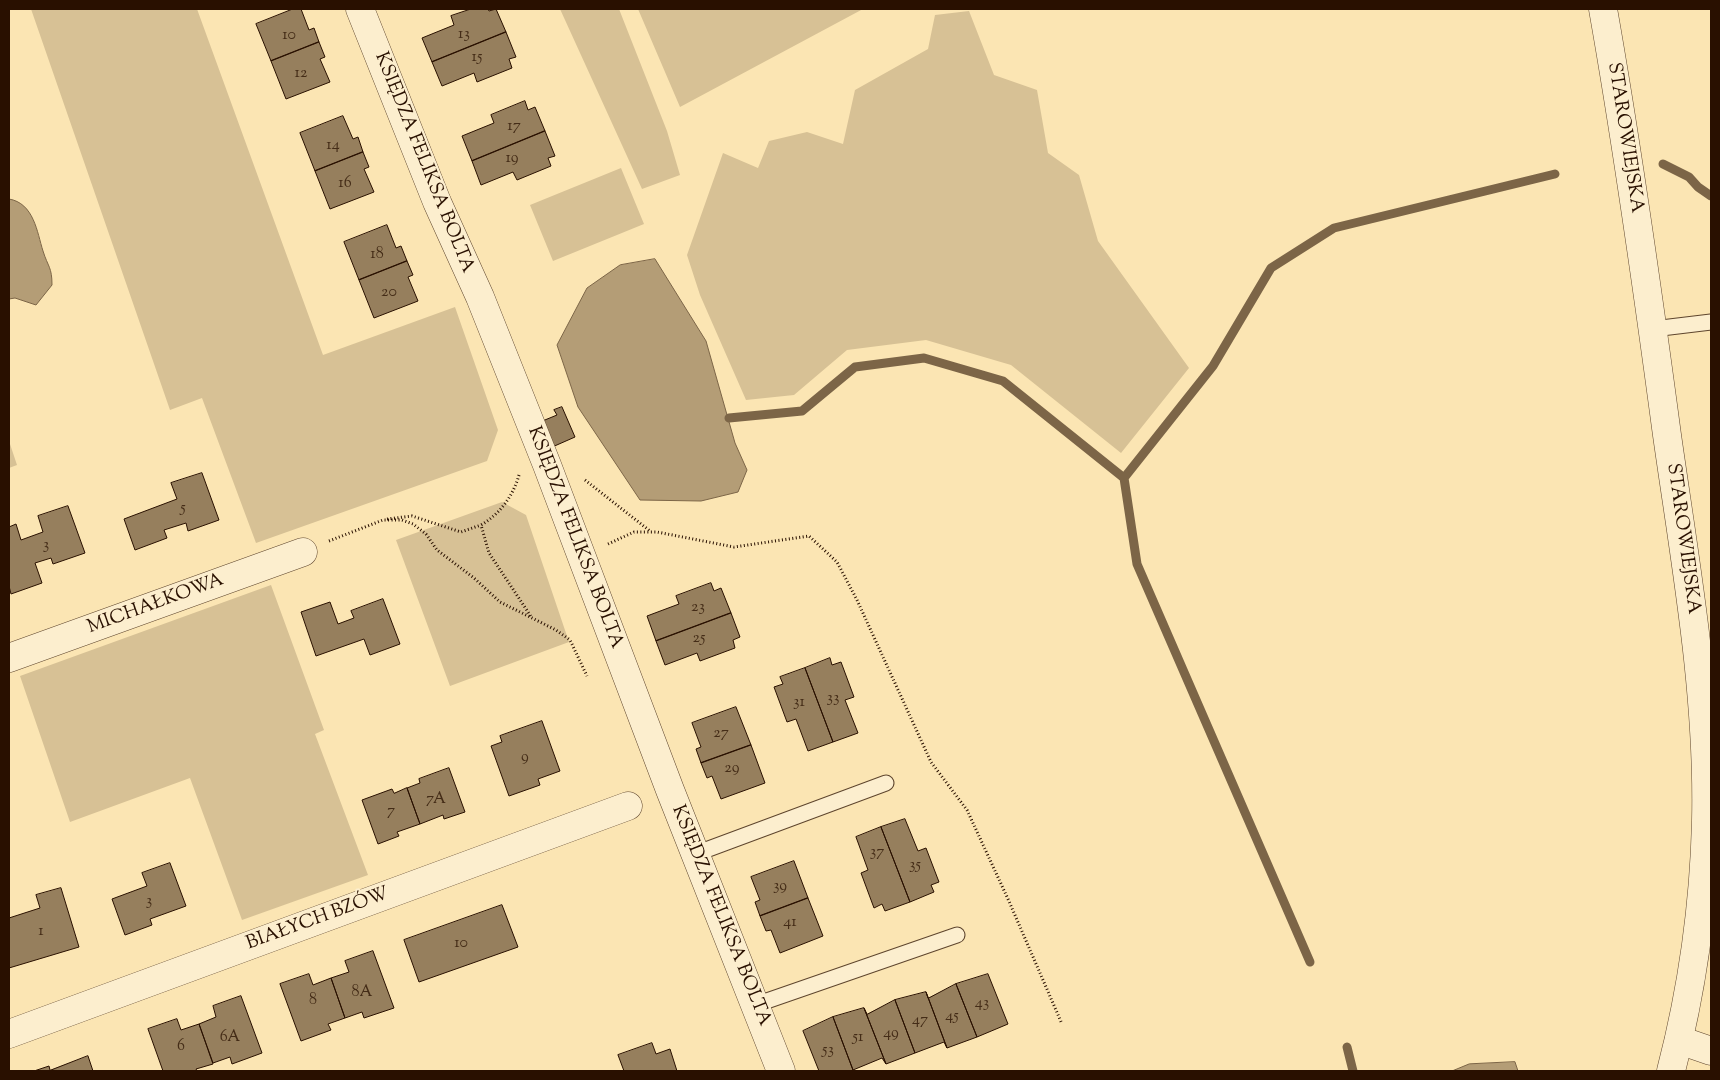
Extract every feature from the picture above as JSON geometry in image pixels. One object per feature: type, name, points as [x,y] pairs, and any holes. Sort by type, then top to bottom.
[{"type":"street","name":"KSIĘDZA FELIKSA BOLTA","points":[[360,9],[437,202],[480,298],[552,476],[695,854],[781,1071]]},
{"type":"street","name":"STAROWIEJSKA","points":[[1603,9],[1632,181],[1693,621],[1709,821],[1698,932],[1679,1040],[1671,1071]]},
{"type":"street","name":"MICHAŁKOWA","points":[[9,658],[303,552]]},
{"type":"street","name":"BIAŁYCH BZÓW","points":[[9,1034],[628,806]]},
{"type":"street","points":[[1679,1040],[1711,1051]]},
{"type":"lane","points":[[1653,329],[1711,322]]},
{"type":"lane","points":[[695,854],[886,784]]},
{"type":"lane","points":[[755,1005],[957,935]]},
{"type":"path","points":[[303,552],[318,549],[333,538],[391,517],[412,516],[461,532],[482,525],[496,516],[510,495],[520,468]]},
{"type":"path","points":[[552,476],[588,481],[651,532]]},
{"type":"path","points":[[383,520],[402,520],[413,524],[426,534],[437,550],[474,578],[500,602],[570,640],[587,676]]},
{"type":"path","points":[[482,525],[490,553],[532,618]]},
{"type":"path","points":[[584,561],[606,545],[634,532],[651,532],[734,547],[809,536],[837,562],[857,600],[931,762],[967,810],[1062,1024]]},
{"type":"shaded area","points":[[31,9],[197,9],[323,355],[455,307],[498,430],[487,461],[256,543],[202,398],[170,410]]},
{"type":"shaded area","points":[[560,9],[619,9],[667,131],[680,175],[642,189]]},
{"type":"shaded area","points":[[638,9],[863,9],[680,107]]},
{"type":"shaded area","points":[[969,11],[994,75],[1037,90],[1048,153],[1079,175],[1098,241],[1189,368],[1121,453],[1011,365],[926,340],[847,350],[794,395],[746,400],[700,295],[687,255],[723,153],[758,168],[769,141],[807,132],[843,144],[855,90],[928,49],[935,15]]},
{"type":"shaded area","points":[[621,168],[644,224],[553,261],[530,205]]},
{"type":"shaded area","points":[[9,199],[24,206],[33,219],[50,271],[52,285],[36,305],[15,298],[9,299]]},
{"type":"shaded area","points":[[655,259],[706,341],[735,443],[747,470],[738,492],[701,501],[640,500],[578,407],[557,345],[587,288],[620,265]]},
{"type":"shaded area","points":[[9,441],[17,465],[9,468]]},
{"type":"shaded area","points":[[502,502],[526,515],[569,642],[450,686],[396,540]]},
{"type":"shaded area","points":[[271,585],[324,730],[315,734],[368,875],[242,920],[190,778],[70,822],[20,676]]},
{"type":"shaded area","points":[[1515,1062],[1518,1071],[1452,1071],[1469,1064]]},
{"type":"building","points":[[293,9],[301,9],[309,30],[314,28],[319,42],[271,61],[256,24]]},
{"type":"building","points":[[471,9],[488,9],[489,11],[496,9],[506,32],[432,62],[422,38],[454,25],[451,16]]},
{"type":"building","points":[[506,32],[516,57],[509,59],[512,68],[477,82],[474,73],[442,86],[432,62]]},
{"type":"building","points":[[319,42],[325,57],[320,59],[330,82],[286,99],[271,61]]},
{"type":"building","points":[[525,101],[528,110],[535,107],[545,131],[472,161],[462,136],[494,123],[491,115]]},
{"type":"building","points":[[343,116],[353,139],[358,137],[363,152],[315,171],[300,133]]},
{"type":"building","points":[[545,131],[555,156],[548,158],[551,166],[517,180],[513,172],[481,185],[472,161]]},
{"type":"building","points":[[363,152],[369,167],[364,169],[374,192],[330,209],[315,171]]},
{"type":"building","points":[[387,225],[396,248],[401,246],[407,261],[359,280],[344,242]]},
{"type":"building","points":[[407,261],[413,275],[408,277],[418,301],[374,318],[359,280]]},
{"type":"building","points":[[562,407],[575,437],[550,448],[540,422],[557,415],[554,410]]},
{"type":"building","points":[[202,473],[219,520],[188,531],[186,523],[164,530],[167,538],[135,550],[124,519],[177,499],[171,483]]},
{"type":"building","points":[[68,506],[85,553],[53,564],[51,558],[35,563],[42,583],[11,594],[9,586],[9,527],[16,524],[21,540],[43,532],[38,516]]},
{"type":"building","points":[[711,583],[714,591],[721,588],[731,613],[656,641],[647,616],[679,604],[676,596]]},
{"type":"building","points":[[383,599],[400,644],[370,655],[364,639],[316,656],[301,612],[330,602],[338,624],[354,618],[351,611]]},
{"type":"building","points":[[731,613],[740,637],[733,640],[735,648],[700,661],[697,653],[665,665],[656,641]]},
{"type":"building","points":[[830,658],[832,665],[841,662],[854,697],[845,700],[858,733],[833,742],[805,668]]},
{"type":"building","points":[[805,668],[833,742],[808,751],[796,719],[787,722],[774,687],[783,684],[780,677]]},
{"type":"building","points":[[736,707],[751,745],[701,763],[696,749],[701,747],[692,723]]},
{"type":"building","points":[[542,721],[560,771],[538,779],[540,785],[509,796],[491,746],[502,742],[500,736]]},
{"type":"building","points":[[751,745],[765,783],[721,799],[712,776],[707,778],[701,763]]},
{"type":"building","points":[[449,768],[465,812],[444,819],[443,815],[420,824],[407,788],[420,783],[419,779]]},
{"type":"building","points":[[407,788],[420,824],[397,832],[399,836],[378,844],[362,800],[392,789],[394,793]]},
{"type":"building","points":[[905,819],[918,851],[926,848],[939,882],[931,885],[934,892],[910,902],[881,827]]},
{"type":"building","points":[[881,827],[910,902],[885,911],[882,904],[874,908],[861,873],[868,870],[856,837]]},
{"type":"building","points":[[794,861],[808,898],[760,916],[755,902],[760,900],[751,877]]},
{"type":"building","points":[[170,863],[186,906],[150,919],[152,925],[125,935],[112,899],[147,886],[142,873]]},
{"type":"building","points":[[61,888],[79,947],[9,968],[9,918],[40,908],[36,895]]},
{"type":"building","points":[[808,898],[823,936],[780,953],[771,930],[766,931],[760,916]]},
{"type":"building","points":[[502,905],[518,947],[419,982],[404,940]]},
{"type":"building","points":[[373,951],[394,1008],[364,1018],[362,1012],[345,1018],[331,978],[349,972],[345,961]]},
{"type":"building","points":[[309,974],[313,985],[331,978],[345,1018],[328,1024],[331,1030],[301,1041],[280,984]]},
{"type":"building","points":[[988,974],[1008,1024],[977,1037],[956,984]]},
{"type":"building","points":[[956,984],[977,1037],[947,1048],[928,998]]},
{"type":"building","points":[[926,992],[947,1048],[944,1042],[915,1053],[895,1000]]},
{"type":"building","points":[[241,996],[262,1053],[232,1064],[230,1057],[213,1063],[199,1024],[216,1017],[213,1006]]},
{"type":"building","points":[[895,1000],[915,1053],[886,1064],[864,1008],[867,1014]]},
{"type":"building","points":[[864,1008],[886,1064],[882,1058],[853,1070],[833,1017]]},
{"type":"building","points":[[833,1017],[853,1070],[819,1071],[803,1031]]},
{"type":"building","points":[[177,1019],[181,1030],[199,1024],[213,1064],[196,1069],[197,1071],[163,1071],[148,1029]]},
{"type":"building","points":[[652,1043],[656,1054],[670,1049],[677,1071],[624,1071],[618,1055]]},
{"type":"building","points":[[88,1056],[93,1071],[34,1071],[49,1066],[50,1070]]},
{"type":"waterway","points":[[1663,164],[1689,177],[1698,187],[1711,196]]},
{"type":"waterway","points":[[1124,478],[1213,366],[1271,268],[1334,228],[1555,174]]},
{"type":"waterway","points":[[729,418],[802,411],[855,367],[924,358],[1003,381],[1124,478],[1137,564],[1310,962]]},
{"type":"waterway","points":[[1347,1047],[1353,1071]]}]
